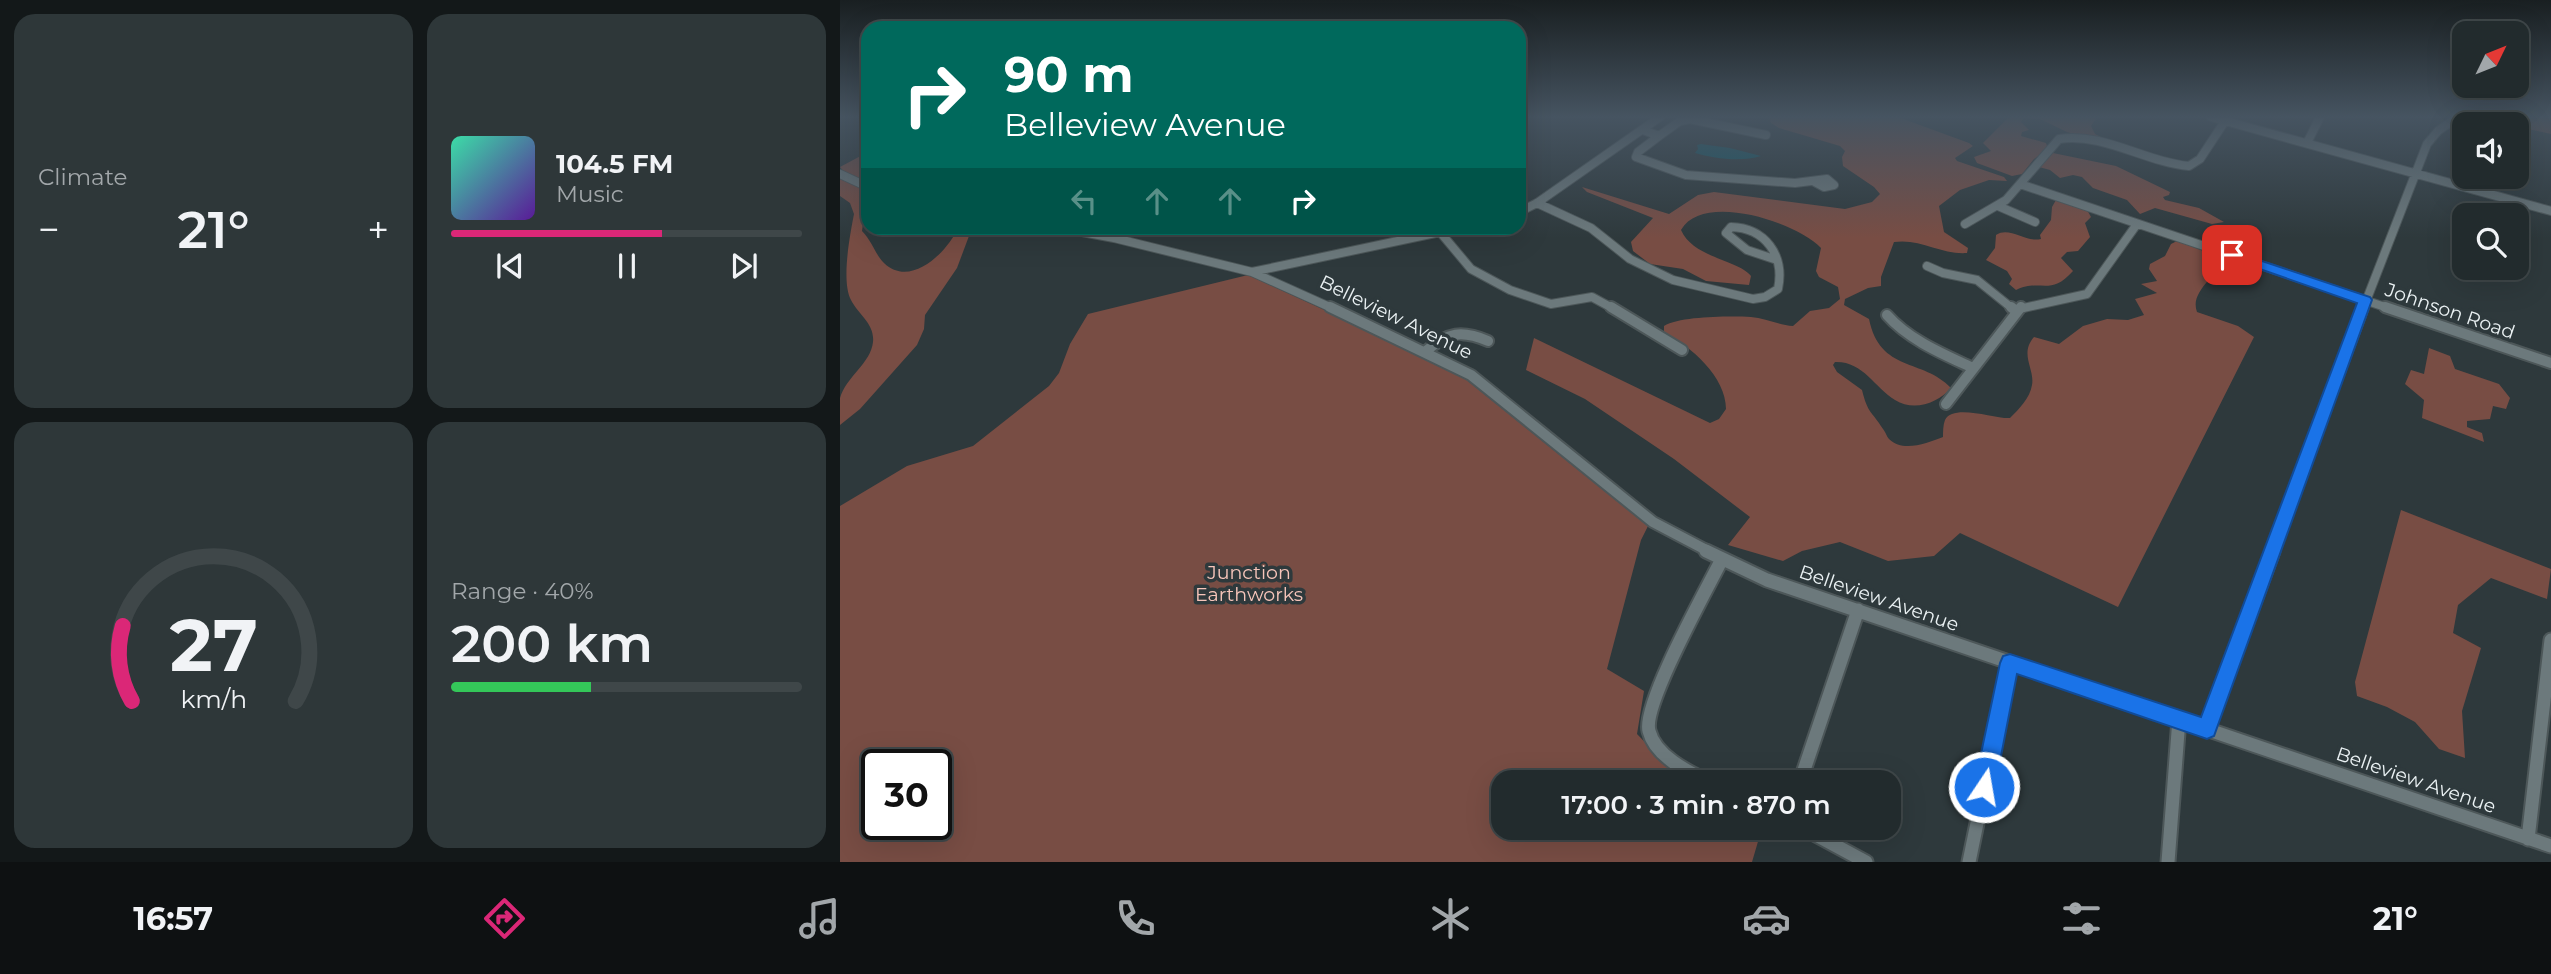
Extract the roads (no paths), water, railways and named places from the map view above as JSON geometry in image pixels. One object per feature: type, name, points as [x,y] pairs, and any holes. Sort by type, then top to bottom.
[{"type":"street","points":[[1526,208],[1603,157]]},
{"type":"street","points":[[1637,157],[1686,175],[1779,182],[1813,181]]},
{"type":"street","points":[[1965,223],[1998,206],[2044,157]]},
{"type":"street","points":[[2148,157],[2178,166],[2189,166],[2201,157]]},
{"type":"street","points":[[2356,157],[2551,211]]},
{"type":"street","points":[[2207,729],[2365,300],[2422,157]]},
{"type":"street","points":[[840,174],[861,184]]},
{"type":"street","name":"Johnson Road","points":[[2021,184],[2551,363]]},
{"type":"street","points":[[1536,203],[1603,235],[1630,259],[1649,271],[1698,287],[1747,298],[1765,297],[1780,285],[1774,259],[1766,238],[1739,227],[1727,229],[1726,233],[1734,242],[1761,257],[1774,259]]},
{"type":"street","points":[[1998,206],[2035,222]]},
{"type":"street","points":[[1946,404],[2016,311],[2023,306],[2078,298],[2087,294],[2137,224]]},
{"type":"street","name":"Belleview Avenue","points":[[1102,235],[1252,272],[1426,351],[1471,375],[1653,522],[1768,580],[2551,846]]},
{"type":"street","points":[[1252,272],[1426,235]]},
{"type":"street","points":[[1442,235],[1465,263],[1485,277],[1545,303],[1557,303],[1583,296],[1598,299],[1682,350]]},
{"type":"street","points":[[1927,265],[1942,273],[1977,280],[2016,311]]},
{"type":"street","points":[[1887,315],[1895,324],[1934,349],[1973,368]]},
{"type":"street","points":[[1426,351],[1454,332],[1471,333],[1488,341]]},
{"type":"street","points":[[1685,770],[1666,756],[1648,732],[1649,714],[1657,692],[1722,559]]},
{"type":"street","points":[[1805,770],[1858,610]]},
{"type":"street","points":[[2528,839],[2551,640]]},
{"type":"street","points":[[1969,862],[2010,663]]},
{"type":"street","points":[[2168,862],[2179,719]]},
{"type":"street","points":[[1825,840],[1866,862]]},
{"type":"water","points":[[1713,157],[1754,157],[1745,159]]},
{"type":"park label","name":"Junction Earthworks","points":[[1249,583]]}]
